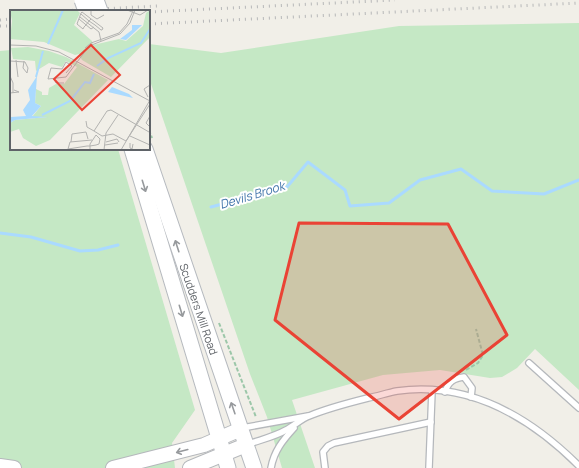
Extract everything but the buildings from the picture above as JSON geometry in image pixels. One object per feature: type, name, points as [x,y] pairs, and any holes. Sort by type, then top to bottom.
[{"type":"main road","points":[[82,0],[86,10]]},
{"type":"main road","points":[[96,0],[100,10]]},
{"type":"main road","name":"Scudders Mill Road","points":[[132,150],[226,461]]},
{"type":"main road","name":"Scudders Mill Road","points":[[145,150],[254,468]]},
{"type":"street","points":[[114,468],[204,445],[241,429]]},
{"type":"street","points":[[190,468],[226,461],[246,445]]},
{"type":"street","points":[[0,466],[14,468]]},
{"type":"lane","points":[[529,363],[579,408]]},
{"type":"lane","points":[[445,392],[451,382],[457,378],[464,378],[472,388],[471,397]]},
{"type":"lane","points":[[429,468],[432,422],[432,391]]},
{"type":"lane","points":[[241,429],[308,416],[353,402],[397,392],[445,392],[489,401],[513,413],[537,429],[578,464]]},
{"type":"lane","points":[[246,445],[285,431],[308,416]]},
{"type":"lane","points":[[271,468],[272,460],[279,445],[296,426],[308,416]]},
{"type":"lane","points":[[325,468],[323,452],[328,446],[334,443],[432,422]]},
{"type":"path","points":[[462,378],[465,371],[478,363],[483,355],[476,329]]},
{"type":"highlighted area","points":[[299,223],[448,224],[507,335],[399,419],[275,320]]},
{"type":"green space","points":[[579,23],[579,390],[535,349],[517,368],[502,377],[490,378],[440,370],[383,375],[292,400],[315,468],[282,468],[267,417],[250,374],[150,81],[150,44],[221,53],[399,26]]},
{"type":"green space","points":[[10,50],[10,150],[118,150],[195,410],[172,443],[175,468],[0,468],[0,51]]},
{"type":"waterway","name":"Devils Brook","points":[[211,207],[287,187],[308,162],[345,190],[350,206],[389,203],[420,180],[461,169],[492,191],[544,194],[579,180]]},
{"type":"waterway","name":"Devils Brook","points":[[0,233],[31,237],[80,251],[98,250],[118,245]]},
{"type":"railway","points":[[150,12],[395,0]]},
{"type":"railway","points":[[150,24],[579,3]]},
{"type":"railway","points":[[80,10],[158,6]]},
{"type":"railway","points":[[0,20],[10,19]]},
{"type":"railway","points":[[0,26],[10,26]]}]
